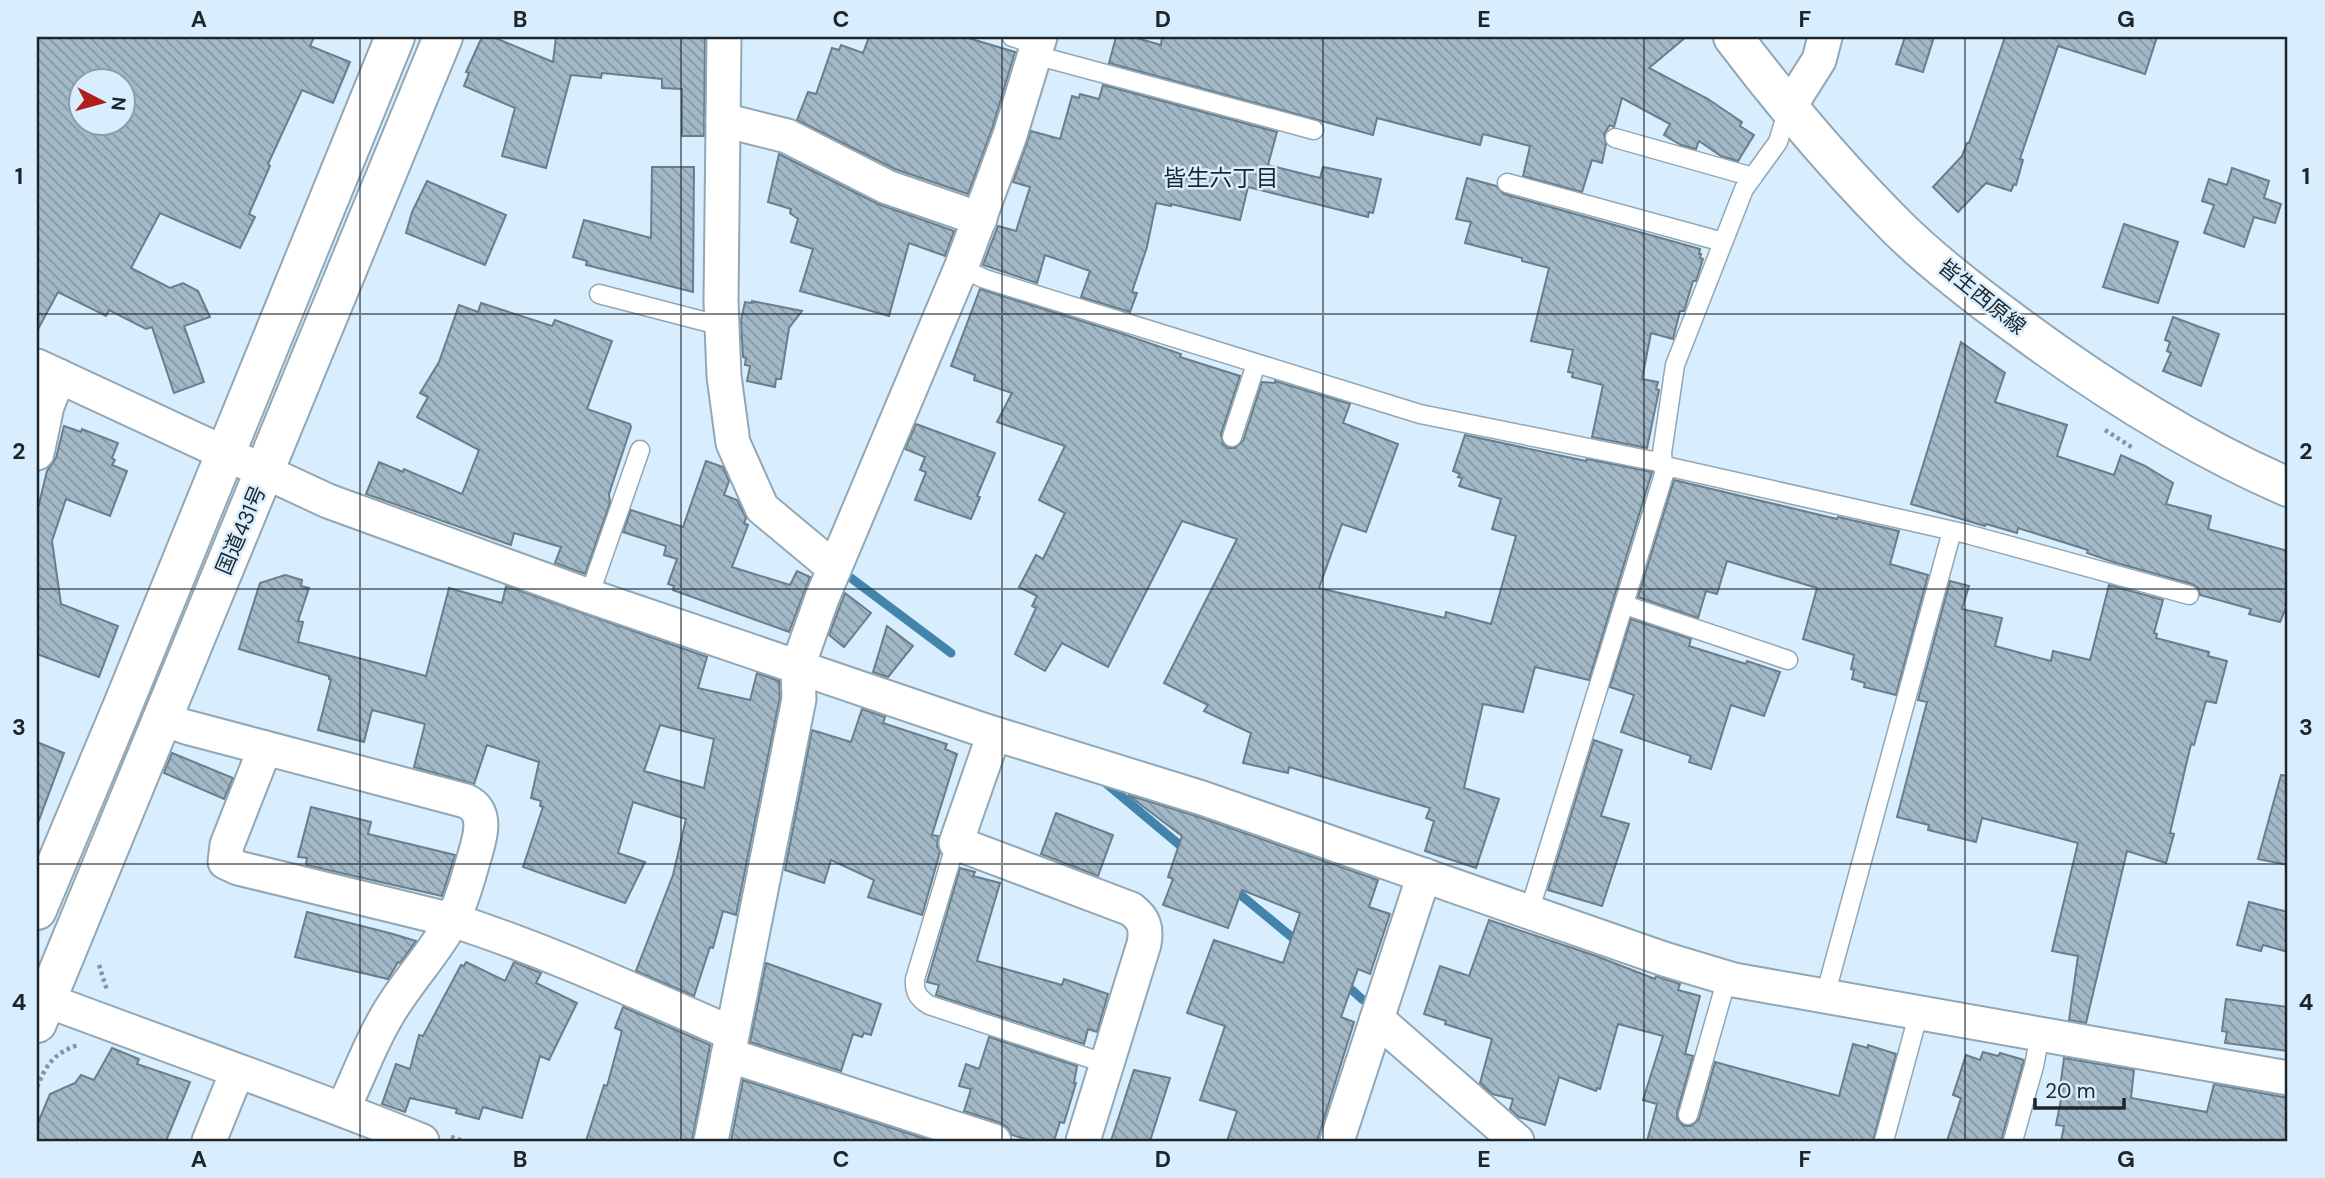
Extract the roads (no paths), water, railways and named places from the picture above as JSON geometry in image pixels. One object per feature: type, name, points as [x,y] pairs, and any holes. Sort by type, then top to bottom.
[{"type":"main road","name":"国道431号","points":[[41,1011],[443,37]]},
{"type":"main road","name":"皆生西原線","points":[[1733,37],[1788,109],[1897,227],[1978,296],[2059,357],[2127,401],[2233,461],[2288,487]]},
{"type":"main road","name":"国道431号","points":[[37,910],[225,454],[385,40]]},
{"type":"street","points":[[724,37],[720,197],[722,326],[724,376],[733,443],[762,508],[834,568]]},
{"type":"street","points":[[1788,109],[1819,60],[1825,37]]},
{"type":"street","points":[[710,1141],[799,699],[798,666],[834,568],[980,219],[1010,135],[1031,43]]},
{"type":"street","points":[[723,120],[787,136],[887,187],[980,219]]},
{"type":"street","points":[[37,453],[47,407],[48,371],[328,501],[589,596],[994,734],[1202,798],[1664,959],[1727,978],[2288,1077]]},
{"type":"street","points":[[163,719],[473,804],[481,820],[480,838],[452,920],[384,1020],[344,1109]]},
{"type":"street","points":[[994,734],[956,843],[1131,909],[1144,924],[1146,933],[1083,1141]]},
{"type":"street","points":[[265,748],[227,845],[225,862],[238,868],[452,920],[582,968],[730,1044],[994,1141]]},
{"type":"street","points":[[1337,1141],[1423,875]]},
{"type":"street","points":[[41,1011],[237,1072],[344,1109],[422,1141]]},
{"type":"street","points":[[1377,1019],[1517,1141]]},
{"type":"street","points":[[209,1141],[237,1072]]},
{"type":"lane","points":[[1031,43],[1314,130]]},
{"type":"lane","points":[[1529,912],[1625,605],[1664,469],[1662,453],[1675,365],[1744,190],[1778,142],[1788,109]]},
{"type":"lane","points":[[1615,138],[1753,177]]},
{"type":"lane","points":[[1507,183],[1723,242]]},
{"type":"lane","points":[[961,268],[985,279],[1420,414],[1664,469],[1680,468],[1952,531],[2189,595]]},
{"type":"lane","points":[[598,294],[722,326]]},
{"type":"lane","points":[[1232,437],[1256,364]]},
{"type":"lane","points":[[589,596],[640,450]]},
{"type":"lane","points":[[1825,996],[1952,531]]},
{"type":"lane","points":[[1625,605],[1788,660]]},
{"type":"lane","points":[[956,843],[915,979],[916,994],[929,1005],[1107,1064]]},
{"type":"lane","points":[[1688,1115],[1727,978]]},
{"type":"lane","points":[[1884,1141],[1919,1012]]},
{"type":"lane","points":[[2014,1141],[2040,1034]]},
{"type":"waterway","points":[[851,578],[951,653]]},
{"type":"waterway","points":[[1102,780],[1188,852]]},
{"type":"waterway","points":[[1231,887],[1299,943]]},
{"type":"waterway","points":[[1343,982],[1363,1000]]},
{"type":"district","name":"皆生六丁目","points":[[1221,178]]}]
